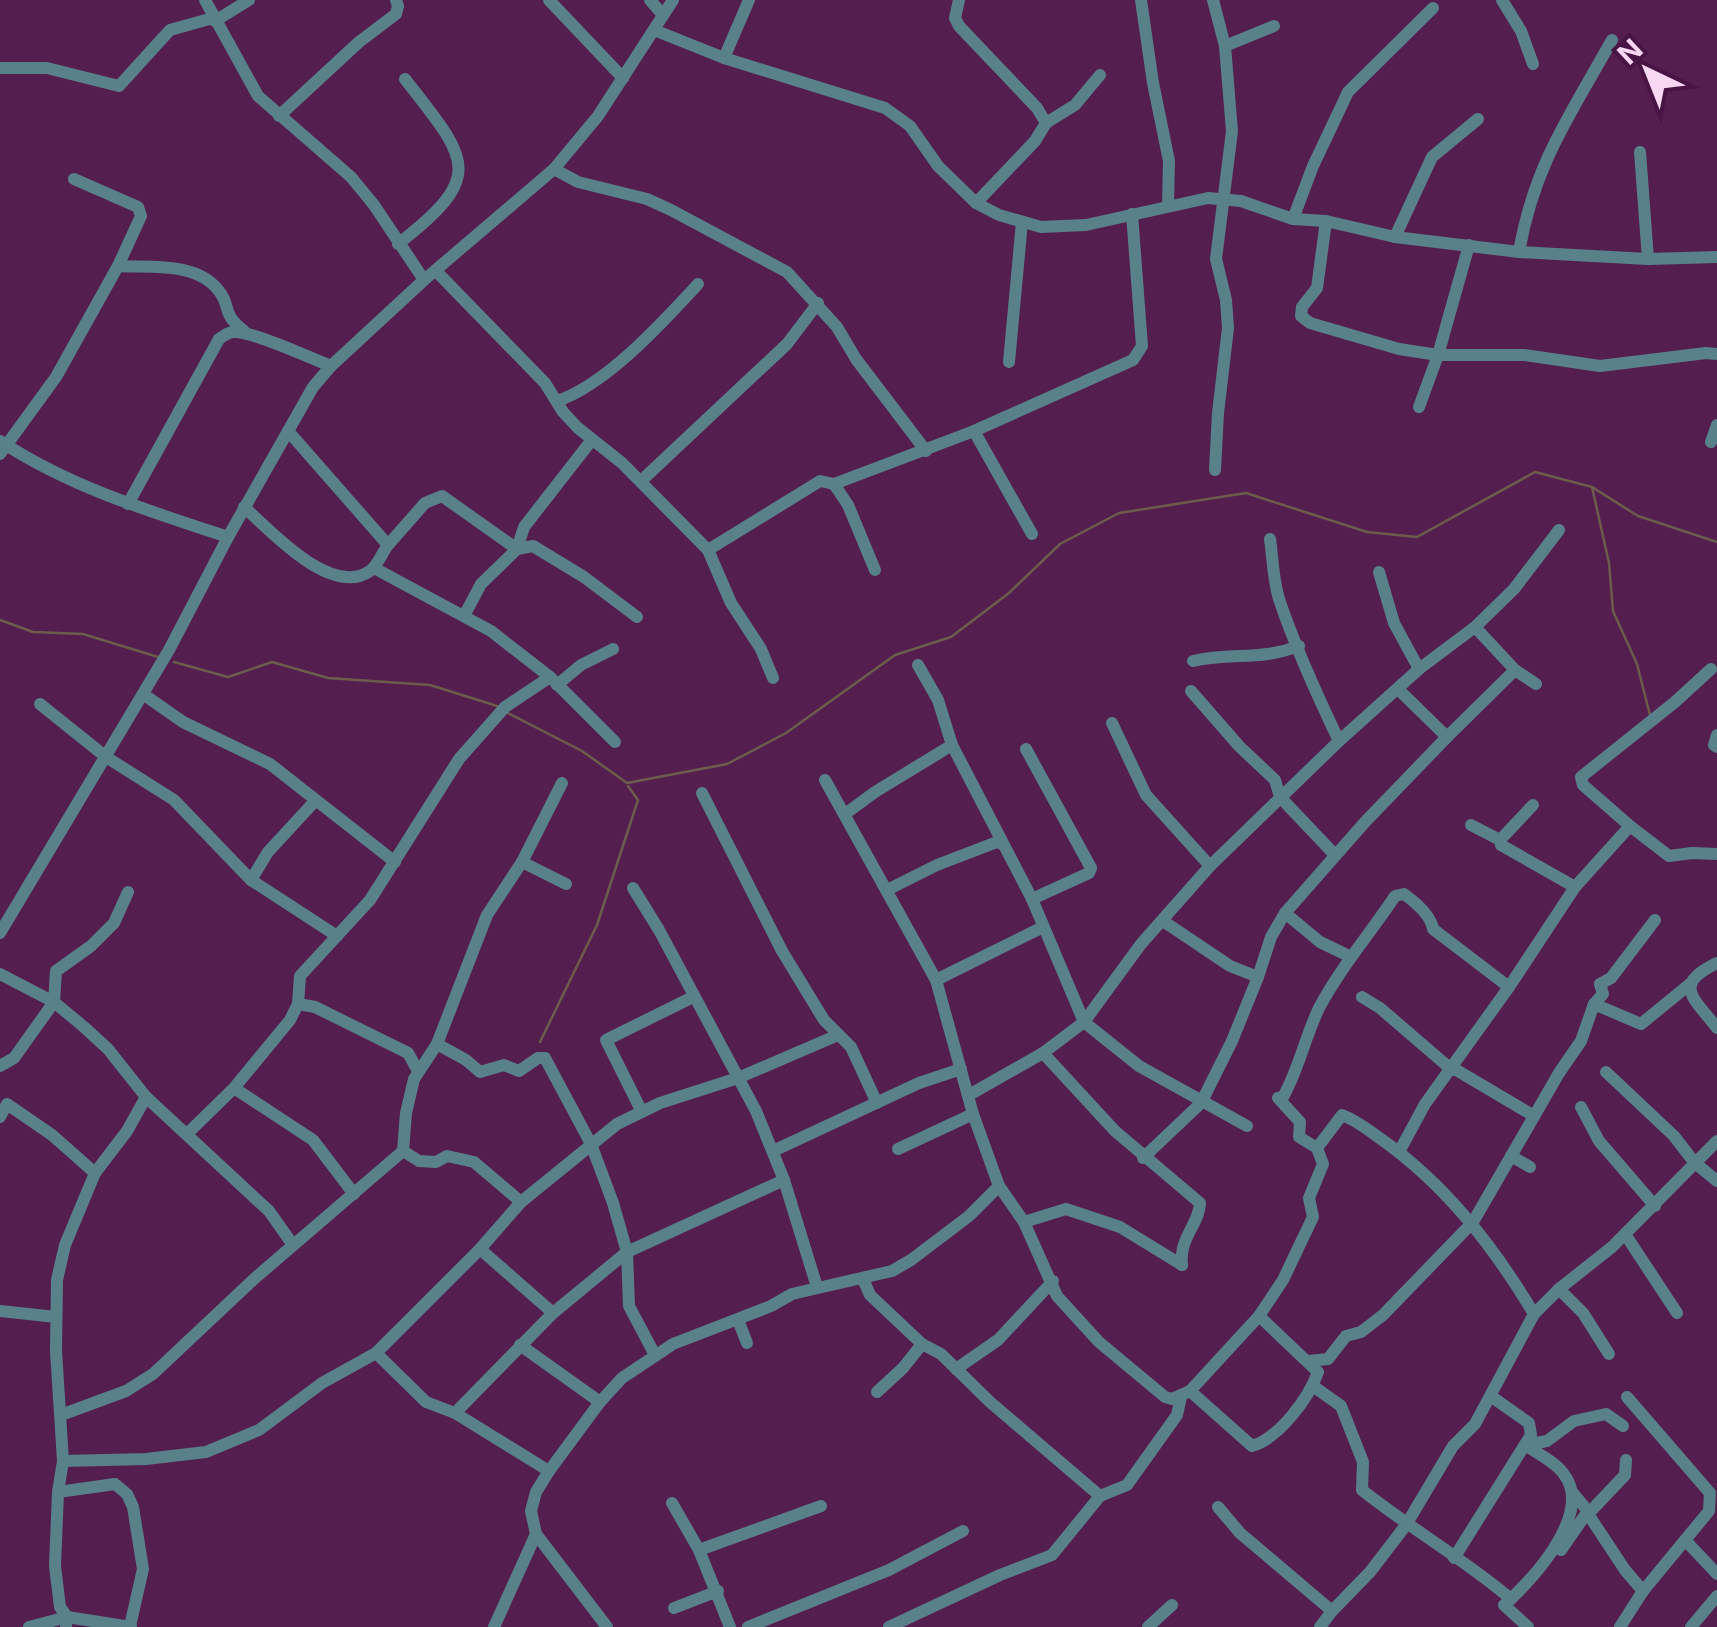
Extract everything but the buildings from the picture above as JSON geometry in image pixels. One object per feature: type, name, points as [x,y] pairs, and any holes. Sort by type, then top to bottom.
[{"type":"street","points":[[205,0],[258,96],[351,178],[374,205],[398,244],[518,353],[563,412],[640,480],[708,550],[731,604],[774,678]]},
{"type":"street","points":[[0,68],[47,68],[118,86],[170,30],[214,20],[250,0]]},
{"type":"street","points":[[279,116],[359,42],[396,14],[396,0]]},
{"type":"street","points":[[549,0],[623,78]]},
{"type":"street","points":[[650,0],[663,14]]},
{"type":"street","points":[[0,933],[143,694],[313,387],[430,275],[554,170],[598,116],[673,0]]},
{"type":"street","points":[[724,58],[749,0]]},
{"type":"street","points":[[959,0],[955,18],[959,26],[1037,108],[1046,123]]},
{"type":"street","points":[[1141,0],[1152,84],[1169,161],[1168,206]]},
{"type":"street","points":[[1213,0],[1226,46],[1232,131],[1216,259],[1228,328],[1216,470]]},
{"type":"street","points":[[1502,0],[1521,31],[1534,64]]},
{"type":"street","points":[[1293,219],[1348,92],[1433,8]]},
{"type":"street","points":[[1226,46],[1274,26]]},
{"type":"street","points":[[654,30],[724,58],[885,108],[910,126],[938,166],[976,203],[1022,222],[1065,228],[1208,198],[1240,201],[1293,219],[1326,221],[1394,237],[1518,252],[1648,259],[1717,257]]},
{"type":"street","points":[[1518,252],[1526,208],[1542,168],[1561,127],[1612,40]]},
{"type":"street","points":[[976,203],[1036,141],[1046,123],[1075,105],[1100,75]]},
{"type":"street","points":[[398,244],[434,216],[457,186],[460,175],[454,149],[440,123],[405,80]]},
{"type":"street","points":[[1394,237],[1432,158],[1478,119]]},
{"type":"street","points":[[1640,152],[1648,259]]},
{"type":"street","points":[[554,170],[578,182],[646,199],[718,232],[787,272],[818,302],[926,451]]},
{"type":"street","points":[[74,179],[138,207],[141,216],[118,266],[56,377],[2,446],[128,504],[228,537]]},
{"type":"street","points":[[708,550],[820,481],[834,484],[926,451],[1133,360],[1142,346],[1132,214]]},
{"type":"street","points":[[1326,221],[1316,288],[1302,307],[1301,316],[1310,323],[1399,349],[1438,355],[1524,355],[1600,366],[1717,354]]},
{"type":"street","points":[[1009,362],[1022,222]]},
{"type":"street","points":[[1418,408],[1438,355],[1469,244]]},
{"type":"street","points":[[118,266],[164,267],[203,278],[220,291],[230,320],[249,336]]},
{"type":"street","points":[[558,401],[588,386],[661,324],[698,284]]},
{"type":"street","points":[[640,480],[788,344],[818,302]]},
{"type":"street","points":[[128,504],[219,340],[233,332],[331,366]]},
{"type":"street","points":[[1711,442],[1717,425]]},
{"type":"street","points":[[288,431],[388,545]]},
{"type":"street","points":[[974,431],[1032,534]]},
{"type":"street","points":[[464,616],[482,584],[517,550],[524,527],[591,440]]},
{"type":"street","points":[[834,484],[848,504],[875,570]]},
{"type":"street","points":[[244,507],[325,574],[359,576],[374,568],[388,545],[425,503],[442,496],[517,550],[533,546]]},
{"type":"street","points":[[524,527],[533,546],[638,616]]},
{"type":"street","points":[[969,1095],[1043,1053],[1084,1022],[1141,944],[1210,866],[1338,740],[1419,669],[1475,627],[1514,588],[1559,530]]},
{"type":"street","points":[[1270,539],[1279,598],[1304,667],[1338,740]]},
{"type":"street","points":[[374,568],[491,631],[554,681],[614,742]]},
{"type":"street","points":[[1379,572],[1394,623],[1419,669]]},
{"type":"street","points":[[1475,627],[1515,670],[1536,684]]},
{"type":"street","points":[[1192,661],[1219,655],[1272,657],[1298,646]]},
{"type":"street","points":[[188,1133],[234,1088],[290,1020],[298,1004],[300,976],[370,900],[459,759],[502,712],[614,649]]},
{"type":"street","points":[[918,665],[938,700],[952,745],[1032,899],[1084,1022],[1139,1066],[1247,1126]]},
{"type":"street","points":[[1711,669],[1676,702],[1581,777],[1583,785],[1669,856],[1717,854]]},
{"type":"street","points":[[1142,1158],[1201,1103],[1258,977],[1270,937],[1284,914],[1515,670]]},
{"type":"street","points":[[1398,689],[1448,737]]},
{"type":"street","points":[[1191,691],[1239,746],[1276,780],[1280,797],[1335,856]]},
{"type":"street","points":[[143,694],[183,722],[270,764],[395,862]]},
{"type":"street","points":[[40,704],[106,758],[174,800],[251,880],[337,936]]},
{"type":"street","points":[[1112,723],[1146,795],[1210,866]]},
{"type":"street","points":[[1717,735],[1717,747]]},
{"type":"street","points":[[846,814],[952,745]]},
{"type":"street","points":[[1026,749],[1092,868],[1032,899]]},
{"type":"street","points":[[825,780],[889,889],[936,980],[999,1186],[1024,1222],[1057,1296],[1099,1342],[1165,1397],[1186,1394],[1252,1446],[1258,1446],[1286,1421],[1313,1386],[1318,1372],[1259,1316]]},
{"type":"street","points":[[61,1415],[126,1391],[153,1374],[293,1244],[404,1151],[406,1113],[418,1071],[436,1044],[487,915],[522,862],[562,783]]},
{"type":"street","points":[[702,793],[782,951],[824,1020],[850,1047],[878,1103]]},
{"type":"street","points":[[251,880],[268,852],[315,801]]},
{"type":"street","points":[[1500,840],[1533,805]]},
{"type":"street","points":[[1471,825],[1500,840],[1503,848],[1575,887]]},
{"type":"street","points":[[1399,1152],[1425,1104],[1510,987],[1575,887],[1630,826]]},
{"type":"street","points":[[889,889],[997,842],[1002,844]]},
{"type":"street","points":[[522,862],[566,884]]},
{"type":"street","points":[[632,888],[659,930],[773,1150],[817,1286]]},
{"type":"street","points":[[0,1066],[14,1058],[54,1002],[56,970],[114,923],[128,892]]},
{"type":"street","points":[[889,1627],[1052,1556],[1100,1496],[1127,1485],[1177,1415],[1186,1394],[1259,1316],[1283,1280],[1312,1217],[1309,1198],[1323,1164],[1317,1148],[1299,1137],[1300,1122],[1278,1098],[1283,1097],[1294,1078],[1318,1011],[1351,956],[1395,896],[1404,894],[1432,920],[1433,928],[1510,987]]},
{"type":"street","points":[[1284,914],[1320,942],[1351,956]]},
{"type":"street","points":[[1308,1361],[1328,1359],[1346,1336],[1370,1326],[1473,1222],[1581,1040],[1594,1004],[1603,994],[1600,984],[1611,978],[1656,920]]},
{"type":"street","points":[[1163,921],[1230,966],[1258,977]]},
{"type":"street","points":[[936,980],[1043,927]]},
{"type":"street","points":[[1594,1004],[1641,1024],[1690,984],[1695,974],[1717,962]]},
{"type":"street","points":[[0,974],[54,1002],[108,1049],[146,1097],[269,1211],[293,1244]]},
{"type":"street","points":[[1690,984],[1692,997],[1717,1028]]},
{"type":"street","points":[[1362,996],[1452,1069],[1534,1116]]},
{"type":"street","points":[[642,1112],[606,1040],[693,997]]},
{"type":"street","points":[[298,1004],[316,1007],[408,1053],[418,1071]]},
{"type":"street","points":[[63,1462],[206,1452],[259,1430],[322,1383],[376,1353],[521,1202],[617,1124],[838,1035]]},
{"type":"street","points":[[436,1044],[480,1072],[504,1065],[519,1071],[538,1058],[546,1058],[591,1144],[627,1252],[630,1306],[655,1355]]},
{"type":"street","points":[[1024,1222],[1066,1209],[1120,1228],[1182,1265],[1180,1250],[1199,1212],[1200,1203],[1142,1158],[1043,1053]]},
{"type":"street","points":[[773,1150],[919,1083],[961,1068]]},
{"type":"street","points":[[1606,1072],[1717,1181]]},
{"type":"street","points":[[234,1088],[312,1140],[354,1194]]},
{"type":"street","points":[[66,1622],[60,1608],[56,1566],[63,1462],[57,1280],[65,1244],[95,1173],[127,1131],[146,1097]]},
{"type":"street","points":[[0,1117],[8,1104],[52,1135],[95,1173]]},
{"type":"street","points":[[1581,1107],[1599,1142],[1655,1206]]},
{"type":"street","points":[[898,1150],[974,1114]]},
{"type":"street","points":[[1317,1148],[1342,1115],[1362,1124],[1399,1152],[1473,1222],[1534,1314]]},
{"type":"street","points":[[1320,1627],[1406,1525],[1453,1446],[1475,1424],[1492,1397],[1534,1314],[1655,1206],[1717,1140]]},
{"type":"street","points":[[404,1151],[419,1161],[436,1162],[447,1156],[474,1162],[521,1202]]},
{"type":"street","points":[[1512,1156],[1530,1167]]},
{"type":"street","points":[[455,1413],[554,1313],[627,1252],[784,1180]]},
{"type":"street","points":[[607,1627],[536,1534],[531,1511],[549,1471],[600,1402],[622,1378],[655,1355],[715,1326],[817,1286],[862,1279],[911,1260],[969,1216],[999,1186]]},
{"type":"street","points":[[1625,1234],[1677,1312]]},
{"type":"street","points":[[480,1248],[554,1313]]},
{"type":"street","points":[[862,1279],[870,1295],[922,1344],[941,1354],[1100,1496]]},
{"type":"street","points":[[956,1369],[998,1340],[1053,1281]]},
{"type":"street","points":[[1559,1288],[1583,1312],[1609,1354]]},
{"type":"street","points":[[0,1312],[56,1318]]},
{"type":"street","points":[[738,1320],[748,1343]]},
{"type":"street","points":[[876,1392],[904,1368],[922,1344]]},
{"type":"street","points":[[520,1345],[600,1402]]},
{"type":"street","points":[[376,1353],[426,1402],[455,1413],[549,1471]]},
{"type":"street","points":[[1313,1386],[1342,1406],[1364,1462],[1362,1490],[1511,1599]]},
{"type":"street","points":[[1454,1558],[1531,1435],[1528,1423],[1492,1397]]},
{"type":"street","points":[[1620,1627],[1643,1591],[1710,1511],[1710,1492],[1628,1397]]},
{"type":"street","points":[[1525,1445],[1547,1441],[1574,1421],[1606,1414],[1623,1426]]},
{"type":"street","points":[[1525,1445],[1562,1470],[1572,1492],[1588,1507],[1588,1514],[1643,1591]]},
{"type":"street","points":[[1545,1562],[1556,1560],[1588,1514],[1624,1475],[1626,1460]]},
{"type":"street","points":[[29,1627],[66,1622],[130,1627],[144,1569],[128,1494],[114,1484],[58,1492]]},
{"type":"street","points":[[1528,1627],[1504,1605],[1552,1555],[1572,1508],[1572,1492]]},
{"type":"street","points":[[672,1503],[699,1550],[730,1627]]},
{"type":"street","points":[[699,1550],[822,1506]]},
{"type":"street","points":[[1218,1507],[1288,1577],[1332,1610]]},
{"type":"street","points":[[748,1627],[889,1570],[963,1532]]},
{"type":"street","points":[[494,1627],[536,1534]]},
{"type":"street","points":[[1685,1540],[1717,1574]]},
{"type":"street","points":[[674,1608],[718,1591]]},
{"type":"street","points":[[1691,1627],[1717,1596]]},
{"type":"street","points":[[1148,1627],[1172,1605]]},
{"type":"waterway","points":[[508,713],[582,751],[627,783],[727,764],[786,733],[895,655],[951,637],[1009,593],[1060,544],[1119,513],[1246,493],[1367,532],[1417,537],[1535,472],[1592,487],[1638,516],[1717,542]]},
{"type":"waterway","points":[[1592,487],[1609,563],[1613,611],[1637,664],[1650,715]]},
{"type":"waterway","points":[[0,620],[33,632],[83,634],[158,657]]},
{"type":"waterway","points":[[174,662],[228,677],[272,662],[328,678],[430,685],[497,706]]},
{"type":"waterway","points":[[540,1042],[597,925],[638,800],[628,786]]}]
